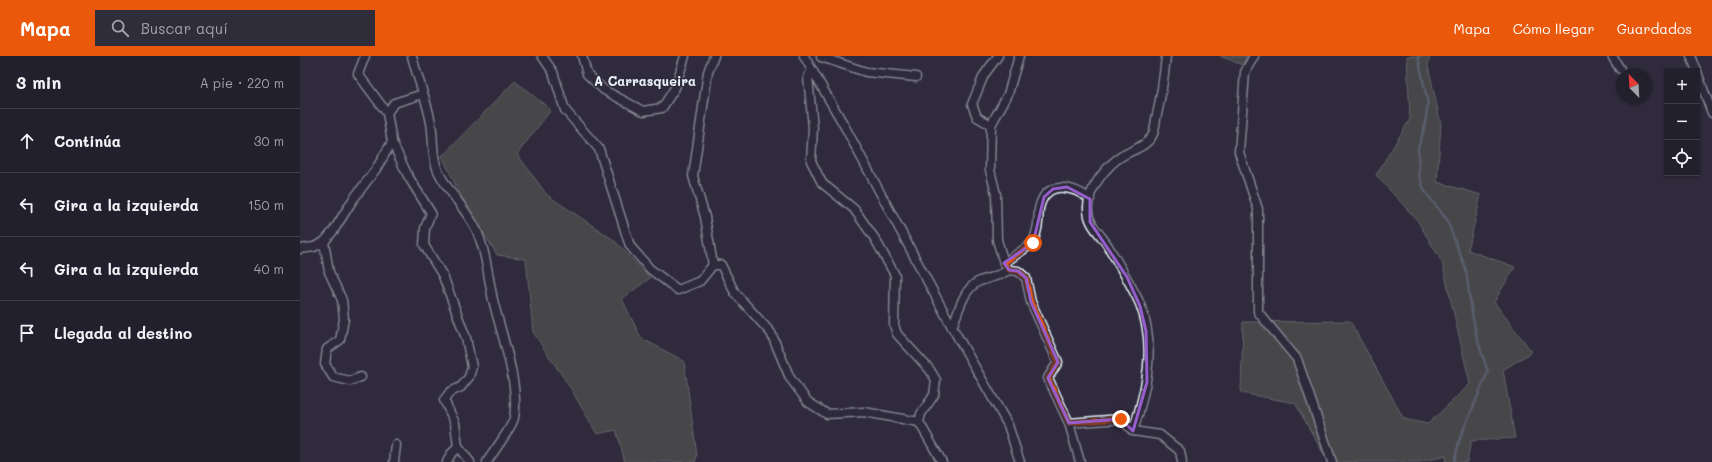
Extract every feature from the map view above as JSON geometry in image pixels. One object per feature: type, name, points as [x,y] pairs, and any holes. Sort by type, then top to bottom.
[{"type":"street","points":[[365,56],[358,74],[387,113],[392,142],[408,176],[431,213],[425,228],[424,245],[443,276],[466,338],[472,367],[469,377],[462,387],[450,392],[444,400],[455,423],[458,447],[470,462]]},
{"type":"street","points":[[412,56],[431,124],[433,153],[438,170],[475,228],[484,250],[514,391],[514,420],[487,462]]},
{"type":"street","points":[[542,56],[553,72],[566,110],[599,150],[630,246],[650,269],[678,290],[700,282],[713,265],[705,217],[693,176],[708,72],[714,56]]},
{"type":"street","points":[[582,56],[586,74],[604,90],[643,111],[662,108],[675,88],[685,56]]},
{"type":"street","points":[[808,63],[821,56],[866,72],[916,77]]},
{"type":"street","points":[[991,125],[977,117],[972,104],[984,75],[998,56]]},
{"type":"street","points":[[1009,270],[1004,263],[998,240],[996,194],[990,170],[991,125],[1008,94],[1019,56]]},
{"type":"street","points":[[1132,431],[1147,382],[1148,356],[1146,331],[1140,306],[1127,277],[1106,243],[1090,222],[1088,206],[1104,171],[1120,156],[1146,143],[1152,137],[1163,87],[1166,56]]},
{"type":"street","points":[[1254,56],[1245,72],[1239,152],[1258,209],[1258,312],[1297,359],[1332,462]]},
{"type":"street","points":[[1612,56],[1619,68]]},
{"type":"street","points":[[1691,56],[1696,68]]},
{"type":"street","points":[[808,63],[845,127],[952,327],[1008,425],[1020,462]]},
{"type":"street","points":[[808,63],[813,128],[811,161],[822,183],[854,210],[875,238],[895,275],[894,325],[897,334],[930,370],[936,380],[934,395],[920,414],[919,422],[942,462]]},
{"type":"street","points":[[1700,79],[1712,112]]},
{"type":"street","points":[[387,113],[394,103],[423,94]]},
{"type":"street","points":[[300,249],[314,247],[324,242],[376,169],[392,142]]},
{"type":"street","points":[[1004,263],[1033,243],[1038,224],[1038,210],[1044,197],[1053,189],[1067,187],[1080,191],[1090,199]]},
{"type":"street","points":[[324,242],[329,272],[342,300],[344,319],[340,340],[327,349],[325,364],[333,377],[350,381],[361,377]]},
{"type":"street","points":[[713,265],[721,265],[735,292],[771,333],[790,378],[808,402],[827,414],[864,412],[919,422]]},
{"type":"street","points":[[952,327],[967,291],[980,281],[999,276],[1009,270],[1018,271],[1026,278],[1031,302],[1058,362],[1048,378],[1069,423],[1080,462]]},
{"type":"street","points":[[1069,423],[1121,419],[1132,431],[1160,436],[1180,451],[1182,462]]},
{"type":"street","points":[[394,462],[396,445]]},
{"type":"street","points":[[447,462],[451,454],[458,447]]},
{"type":"highlighted area","points":[[1067,187],[1090,199],[1090,222],[1127,277],[1140,306],[1146,331],[1147,382],[1133,431],[1121,419],[1069,423],[1048,378],[1058,362],[1031,302],[1026,278],[1018,271],[1009,270],[1004,263],[1033,243],[1044,197],[1053,189]]},
{"type":"green space","points":[[1220,56],[1247,56],[1242,65]]},
{"type":"green space","points":[[1407,56],[1430,56],[1428,65],[1441,125],[1437,182],[1481,195],[1468,250],[1515,267],[1494,302],[1532,352],[1503,370],[1515,438],[1471,441],[1467,462],[1445,462],[1446,456],[1419,462],[1328,462],[1295,403],[1241,393],[1243,322],[1350,321],[1404,419],[1428,424],[1470,384],[1442,262],[1417,220],[1376,175],[1410,119]]},
{"type":"green space","points":[[515,81],[551,110],[517,154],[547,195],[614,240],[650,278],[622,299],[641,338],[684,361],[697,456],[695,462],[625,462],[616,430],[597,434],[571,389],[533,332],[526,259],[497,255],[459,192],[442,156]]},
{"type":"waterway","points":[[1418,56],[1428,104],[1424,129],[1418,148],[1419,174],[1424,190],[1447,220],[1466,270],[1477,339],[1488,372],[1460,438],[1454,462]]},
{"type":"district","name":"A Carrasqueira","points":[[645,80]]},
{"type":"route","points":[[1033,243],[1004,263],[1009,270],[1018,271],[1026,278],[1031,302],[1058,362],[1048,378],[1069,423],[1121,419]]}]
